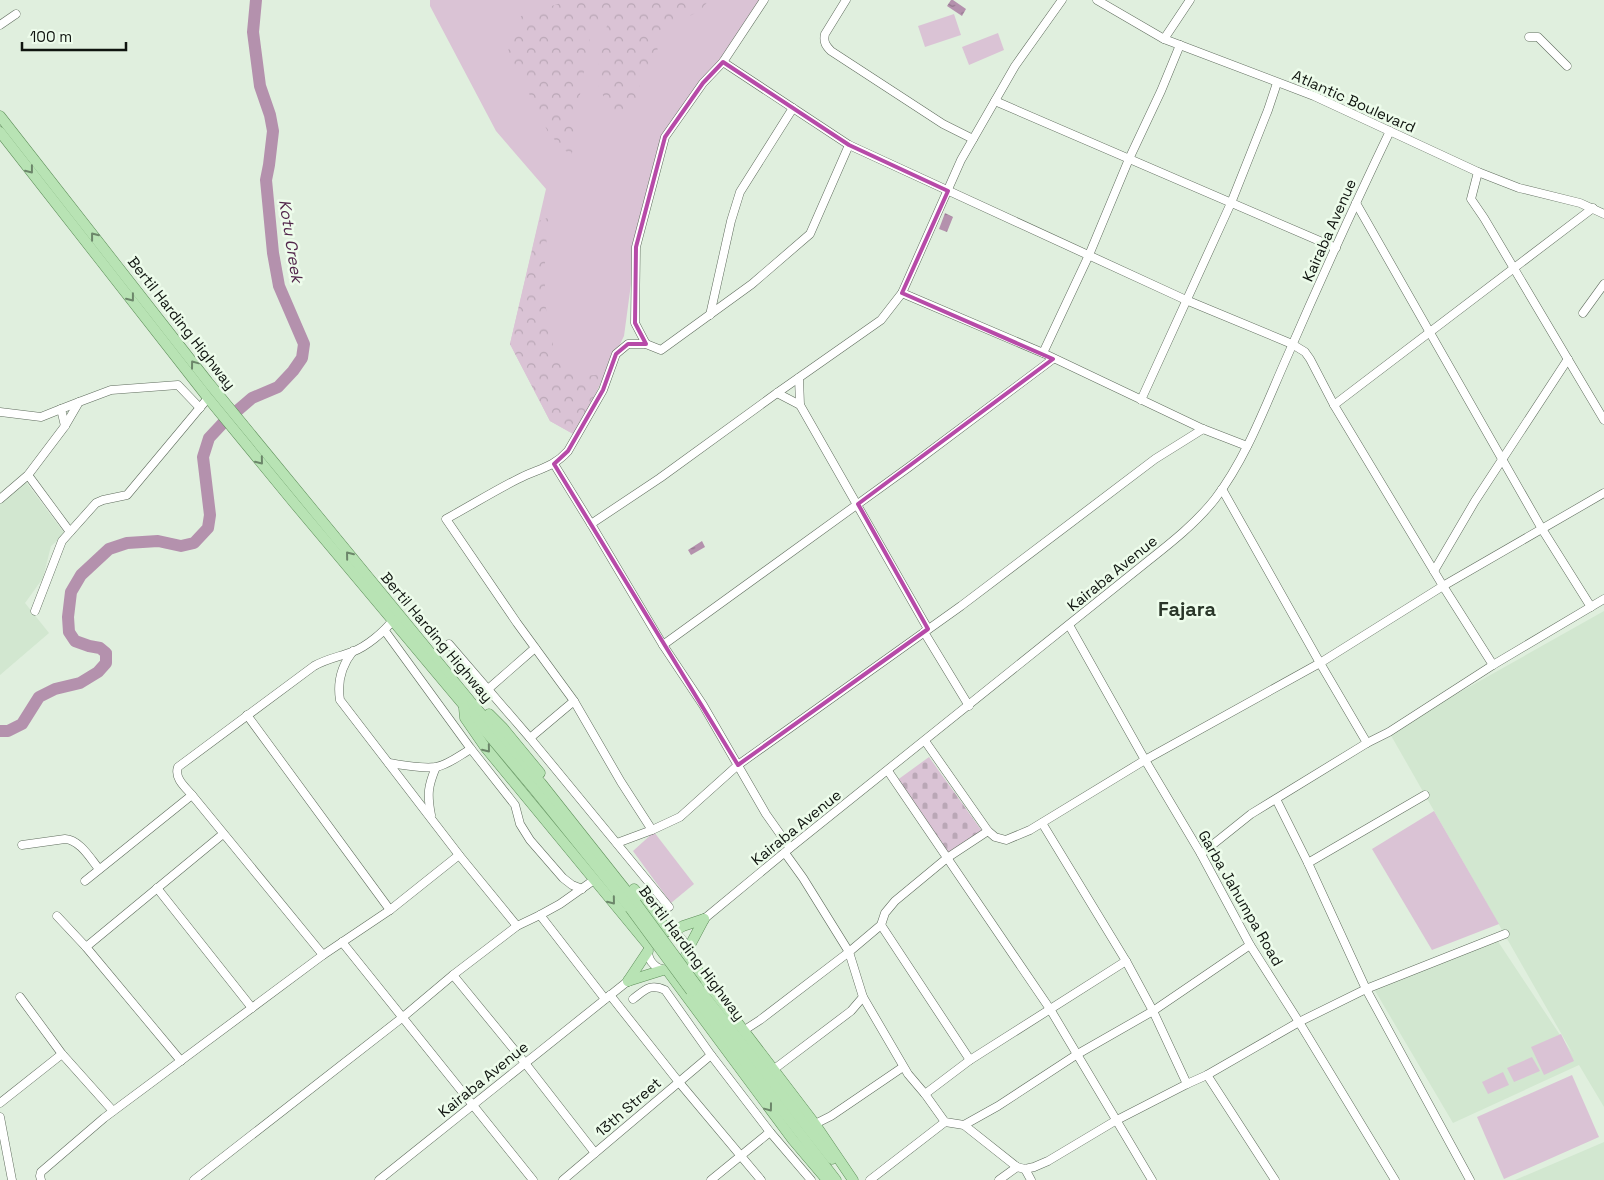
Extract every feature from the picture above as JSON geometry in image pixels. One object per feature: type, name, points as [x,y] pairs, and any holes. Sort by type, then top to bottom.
[{"type":"main road","name":"Bertil Harding Highway","points":[[0,116],[221,406],[467,704]]},
{"type":"main road","name":"Bertil Harding Highway","points":[[0,132],[208,398],[221,406]]},
{"type":"main road","name":"Bertil Harding Highway","points":[[233,420],[393,620],[478,716],[595,862],[731,1044],[840,1178]]},
{"type":"main road","points":[[628,980],[648,948],[485,747],[465,718],[467,704],[486,711],[503,728],[670,931],[704,919]]},
{"type":"main road","points":[[704,919],[687,953],[743,1031],[815,1124],[852,1180]]},
{"type":"main road","points":[[628,980],[665,970],[793,1140],[827,1180]]},
{"type":"street","points":[[646,344],[634,323],[636,247],[665,137],[702,83],[723,62],[764,0]]},
{"type":"street","points":[[846,0],[825,34],[825,45],[831,51],[943,124],[973,139]]},
{"type":"street","points":[[591,524],[660,478],[881,320],[902,293],[960,160],[1015,66],[1062,0]]},
{"type":"street","name":"Atlantic Boulevard","points":[[1097,0],[1164,39],[1314,96],[1478,172],[1519,188],[1571,200],[1604,214]]},
{"type":"street","points":[[1164,39],[1190,0]]},
{"type":"street","points":[[0,25],[16,14]]},
{"type":"street","points":[[1529,37],[1538,37],[1567,66]]},
{"type":"street","points":[[1043,354],[1089,255],[1180,45]]},
{"type":"street","points":[[723,62],[850,145],[1186,300],[1292,344],[1305,352],[1334,405],[1493,665]]},
{"type":"street","points":[[1141,400],[1230,203],[1277,83]]},
{"type":"street","points":[[995,101],[1336,248]]},
{"type":"street","points":[[710,315],[731,221],[740,192],[793,108]]},
{"type":"street","name":"Kairaba Avenue","points":[[704,919],[1187,529],[1205,511],[1222,489],[1247,446],[1356,203],[1390,132]]},
{"type":"street","points":[[652,830],[574,702],[446,519],[519,478],[554,464],[568,451],[603,390],[616,354],[628,344],[646,344],[661,350],[752,284],[810,234],[850,145]]},
{"type":"street","points":[[1478,172],[1471,200],[1484,218],[1604,420]]},
{"type":"street","points":[[1356,203],[1542,529],[1591,607]]},
{"type":"street","points":[[1334,405],[1593,208]]},
{"type":"street","points":[[1583,313],[1604,284]]},
{"type":"street","points":[[902,293],[1043,354],[1204,429],[1247,446]]},
{"type":"street","points":[[663,645],[858,504],[1053,359]]},
{"type":"street","points":[[1434,571],[1502,458],[1568,359]]},
{"type":"street","points":[[798,378],[800,406],[858,504],[969,706]]},
{"type":"street","points":[[0,412],[41,417],[111,390],[178,385],[200,408]]},
{"type":"street","points":[[777,393],[800,406]]},
{"type":"street","points":[[36,611],[62,541],[96,503],[127,495],[208,398]]},
{"type":"street","points":[[0,499],[28,475],[65,426],[79,402]]},
{"type":"street","points":[[60,409],[65,426]]},
{"type":"street","points":[[616,843],[652,830],[680,817],[738,766],[926,630],[1155,459],[1204,429]]},
{"type":"street","points":[[554,464],[663,645],[703,705],[803,878],[849,952],[863,997],[903,1067],[945,1122],[964,1125],[1021,1168],[1031,1180]]},
{"type":"street","points":[[28,475],[70,532]]},
{"type":"street","points":[[1222,489],[1320,663],[1368,743]]},
{"type":"street","points":[[926,741],[988,831],[1006,840],[1018,836],[1042,824],[1145,760],[1320,663],[1443,586],[1604,492]]},
{"type":"street","points":[[1201,854],[1251,814],[1389,732],[1493,665],[1604,599]]},
{"type":"street","points":[[323,955],[192,795],[177,776],[176,771],[178,767],[314,666],[325,660],[354,651],[385,631],[393,620]]},
{"type":"street","name":"Garba Jahumpa Road","points":[[1069,625],[1145,760],[1201,854],[1250,945],[1395,1180]]},
{"type":"street","points":[[385,631],[471,749],[515,805],[520,824],[530,840],[563,878],[572,885],[582,889]]},
{"type":"street","points":[[449,644],[530,738],[669,907]]},
{"type":"street","points":[[487,690],[535,648]]},
{"type":"street","points":[[354,651],[346,661],[342,672],[340,700],[459,855],[517,926]]},
{"type":"street","points":[[530,738],[574,702]]},
{"type":"street","points":[[247,715],[390,910]]},
{"type":"street","points":[[388,763],[436,767],[471,749]]},
{"type":"street","points":[[431,819],[428,803],[428,784],[436,767]]},
{"type":"street","points":[[888,771],[1050,1009],[1152,1180]]},
{"type":"street","points":[[85,881],[192,795]]},
{"type":"street","points":[[1308,863],[1425,795]]},
{"type":"street","points":[[1276,799],[1308,863],[1366,989],[1469,1180]]},
{"type":"street","points":[[1042,824],[1126,961],[1154,1011],[1187,1084]]},
{"type":"street","points":[[743,1031],[849,952],[881,925],[886,913],[895,901],[947,858],[988,831]]},
{"type":"street","points":[[86,947],[224,834]]},
{"type":"street","points":[[22,845],[65,839],[72,840],[78,844],[99,869]]},
{"type":"street","points":[[41,1180],[41,1172],[114,1111],[323,955],[390,910],[459,855]]},
{"type":"street","points":[[194,1180],[517,926],[540,915],[594,880]]},
{"type":"street","points":[[157,888],[252,1008]]},
{"type":"street","points":[[540,915],[761,1180]]},
{"type":"street","points":[[57,916],[86,947],[181,1061]]},
{"type":"street","points":[[881,925],[970,1060]]},
{"type":"street","points":[[670,931],[683,939],[687,953],[680,966],[665,970],[652,963],[648,948],[655,935],[670,931]]},
{"type":"street","points":[[998,1180],[1021,1168],[1034,1167],[1048,1161],[1116,1121],[1187,1084],[1207,1076],[1299,1022],[1366,989],[1505,934]]},
{"type":"street","points":[[342,942],[533,1180]]},
{"type":"street","points":[[964,1125],[998,1106],[1076,1055],[1154,1011],[1250,945]]},
{"type":"street","points":[[925,1094],[970,1060],[1126,961]]},
{"type":"street","points":[[453,975],[595,1153]]},
{"type":"street","name":"Kairaba Avenue","points":[[379,1180],[628,980]]},
{"type":"street","points":[[633,999],[650,987],[657,986],[665,990],[711,1055],[770,1132],[811,1180]]},
{"type":"street","points":[[20,997],[62,1054],[114,1111]]},
{"type":"street","points":[[774,1070],[852,1011],[863,997]]},
{"type":"street","points":[[0,1103],[62,1054]]},
{"type":"street","name":"13th Street","points":[[564,1180],[678,1081],[711,1055]]},
{"type":"street","points":[[815,1124],[831,1116],[903,1067]]},
{"type":"street","points":[[1207,1076],[1275,1180]]},
{"type":"street","points":[[0,1117],[3,1150],[12,1180]]},
{"type":"street","points":[[870,1180],[945,1122]]},
{"type":"street","points":[[712,1180],[770,1132]]},
{"type":"highlighted area","points":[[723,62],[849,145],[948,191],[902,293],[1053,359],[858,504],[928,629],[738,765],[554,464],[568,451],[603,390],[616,354],[628,344],[646,344],[635,323],[636,247],[665,137],[703,83]]},
{"type":"shaded area","points":[[26,482],[65,534],[51,546],[43,578],[25,603],[49,633],[0,675],[0,503]]},
{"type":"shaded area","points":[[1604,611],[1604,1107],[1579,1065],[1453,1123],[1374,989],[1497,940],[1574,1056],[1389,732]]},
{"type":"shaded area","points":[[1604,1142],[1604,1180],[1515,1180]]},
{"type":"green space","points":[[430,0],[763,0],[665,137],[636,247],[624,336],[575,435],[550,421],[510,344],[546,189],[496,131],[430,6]]},
{"type":"green space","points":[[570,0],[709,0],[700,11],[658,31],[657,66],[637,76],[641,94],[630,107],[614,112],[598,88],[598,50],[608,23],[593,21],[575,123],[579,130],[571,156],[549,134],[508,51],[521,16]]},
{"type":"green space","points":[[954,14],[961,35],[925,47],[918,26]]},
{"type":"green space","points":[[998,33],[1004,50],[969,65],[962,47]]},
{"type":"green space","points":[[550,217],[545,252],[545,303],[556,361],[583,376],[605,374],[575,435],[550,421],[510,344],[539,221]]},
{"type":"green space","points":[[929,757],[982,831],[949,855],[896,781]]},
{"type":"green space","points":[[1434,811],[1499,924],[1432,950],[1372,849]]},
{"type":"green space","points":[[654,832],[694,884],[671,903],[633,851]]},
{"type":"green space","points":[[1561,1034],[1574,1061],[1544,1075],[1531,1047]]},
{"type":"green space","points":[[1532,1057],[1540,1071],[1514,1082],[1507,1068]]},
{"type":"green space","points":[[1503,1072],[1509,1085],[1488,1094],[1482,1082]]},
{"type":"green space","points":[[1572,1075],[1599,1137],[1504,1179],[1477,1117]]},
{"type":"water","points":[[951,0],[966,9],[962,16],[947,6]]},
{"type":"water","points":[[945,213],[953,217],[947,232],[939,229]]},
{"type":"water","points":[[702,541],[705,547],[691,555],[688,550]]},
{"type":"waterway","name":"Kotu Creek","points":[[0,731],[8,731],[22,724],[39,697],[55,689],[80,683],[98,672],[106,663],[106,653],[100,648],[75,641],[69,632],[68,617],[71,592],[81,575],[109,549],[127,543],[158,541],[181,546],[194,543],[208,528],[210,515],[203,457],[209,438],[252,398],[278,387],[302,358],[304,344],[279,286],[273,253],[266,180],[273,131],[270,115],[260,86],[253,32],[256,0]]},
{"type":"district","name":"Fajara","points":[[1187,609]]}]
